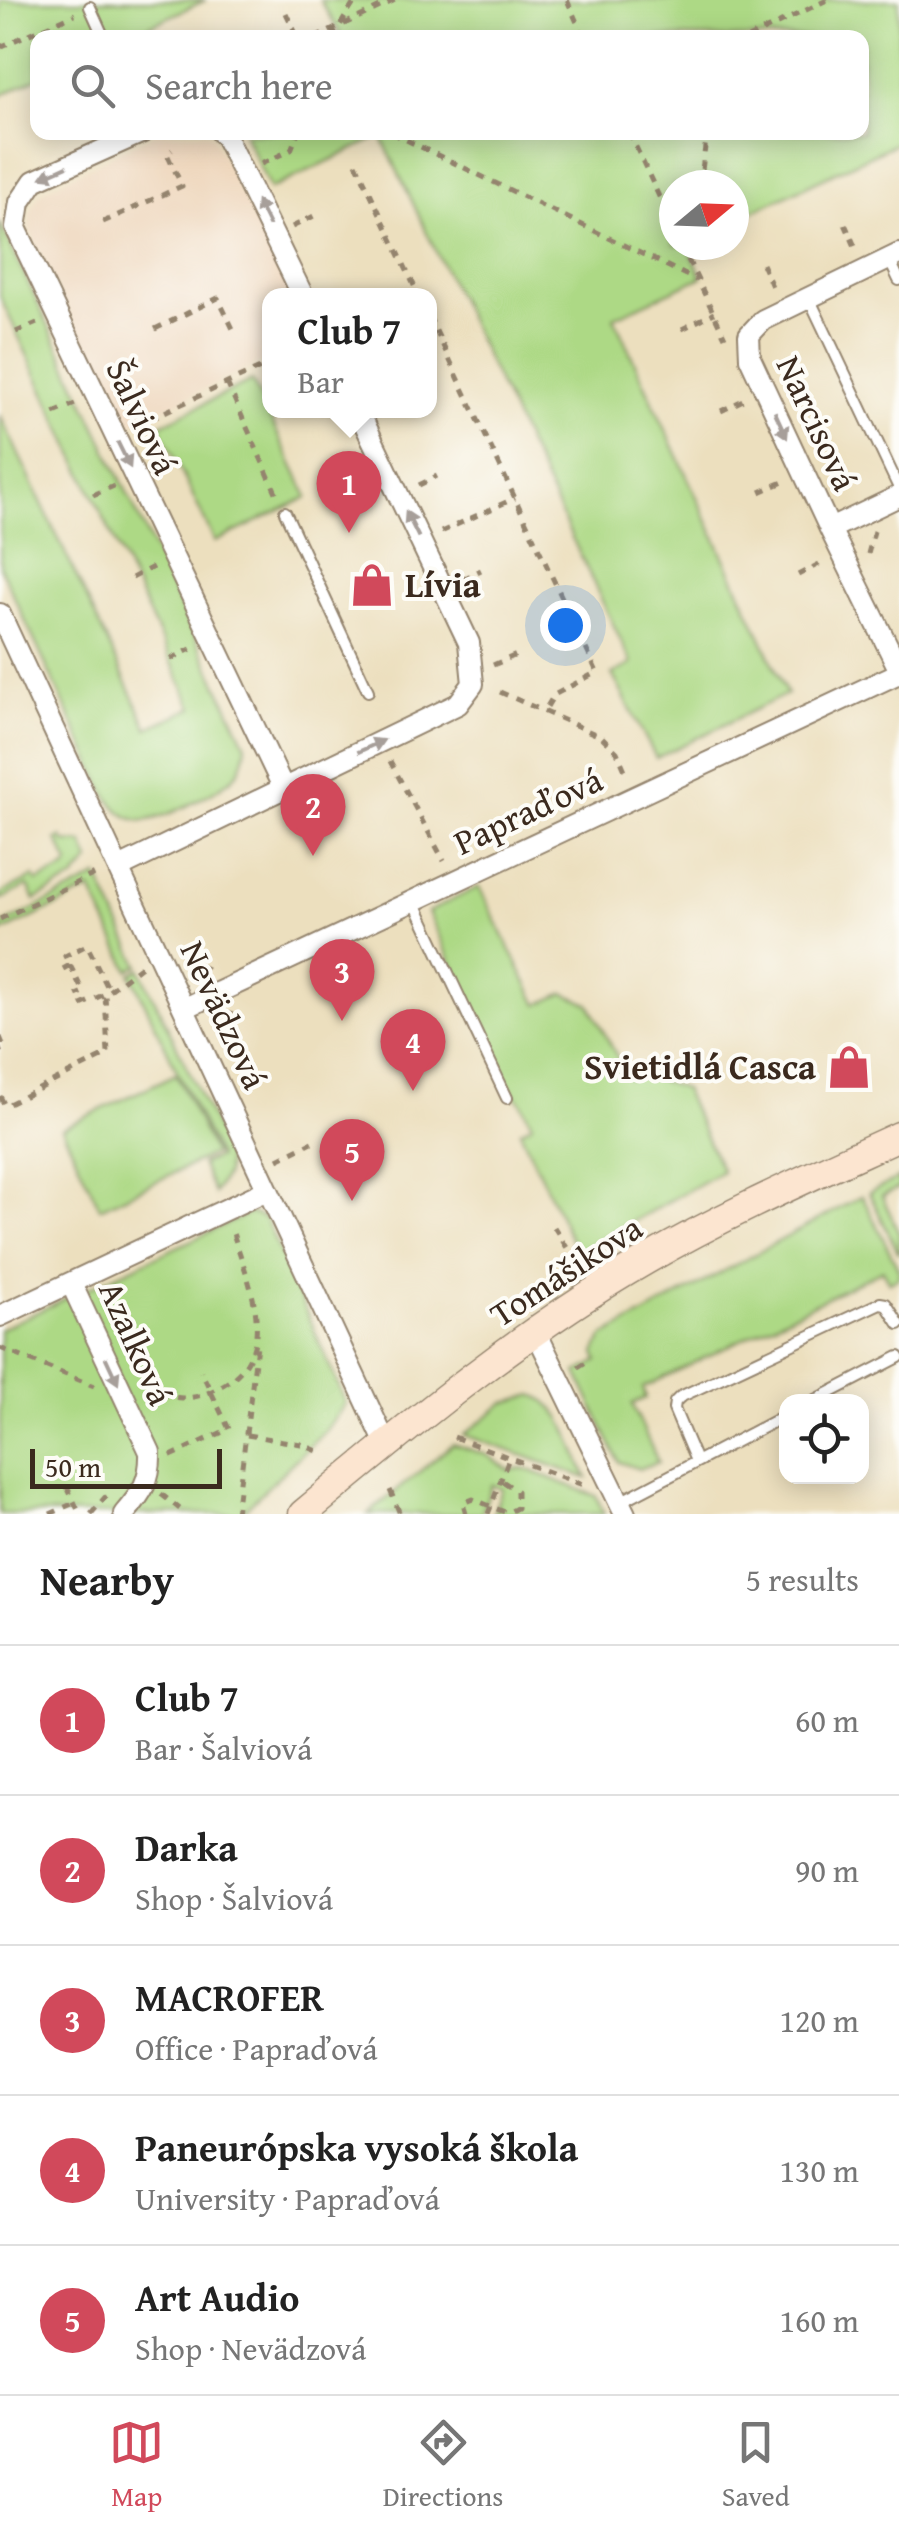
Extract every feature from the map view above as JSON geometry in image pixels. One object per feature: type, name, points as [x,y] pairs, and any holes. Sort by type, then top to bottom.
[{"type":"main road","name":"Tomášikova","points":[[304,1514],[386,1444],[536,1332],[645,1261],[749,1206],[899,1136]]},
{"type":"street","name":"Šalviová","points":[[124,140],[34,181],[20,202],[16,228],[283,787]]},
{"type":"street","points":[[228,140],[299,288]]},
{"type":"street","name":"Narcisová","points":[[894,256],[763,320],[749,335],[750,358],[899,671]]},
{"type":"street","points":[[110,870],[458,704],[474,684],[469,643],[362,418]]},
{"type":"street","name":"Narcisová","points":[[830,529],[899,496]]},
{"type":"street","name":"Nevädzová","points":[[0,614],[7,644],[110,870],[185,1008],[386,1444]]},
{"type":"street","name":"Papraďová","points":[[185,1008],[899,671]]},
{"type":"street","name":"Azalková","points":[[149,1474],[150,1452],[118,1396],[71,1282],[267,1190]]},
{"type":"street","points":[[0,1316],[71,1282]]},
{"type":"street","points":[[536,1332],[622,1508]]},
{"type":"street","points":[[124,1514],[143,1493],[149,1474]]},
{"type":"lane","points":[[90,8],[100,30]]},
{"type":"lane","points":[[894,256],[899,280]]},
{"type":"lane","points":[[808,298],[899,488]]},
{"type":"lane","points":[[284,512],[368,691]]},
{"type":"lane","points":[[414,900],[507,1098]]},
{"type":"lane","points":[[696,1461],[674,1409],[674,1402],[680,1397],[880,1303],[892,1310],[899,1324]]},
{"type":"lane","points":[[827,1394],[899,1357]]},
{"type":"lane","points":[[622,1508],[696,1461],[779,1419]]},
{"type":"path","points":[[336,28],[356,0]]},
{"type":"path","points":[[332,30],[395,0]]},
{"type":"path","points":[[567,0],[580,30]]},
{"type":"path","points":[[765,30],[827,0]]},
{"type":"path","points":[[40,30],[90,8]]},
{"type":"path","points":[[286,13],[294,30]]},
{"type":"path","points":[[0,48],[30,35]]},
{"type":"path","points":[[254,167],[292,150],[295,140]]},
{"type":"path","points":[[406,140],[699,282]]},
{"type":"path","points":[[632,140],[659,197]]},
{"type":"path","points":[[702,170],[705,140]]},
{"type":"path","points":[[103,222],[182,186],[167,154],[172,150]]},
{"type":"path","points":[[356,163],[415,288]]},
{"type":"path","points":[[284,230],[314,216]]},
{"type":"path","points":[[845,224],[860,256]]},
{"type":"path","points":[[682,329],[714,313],[689,260]]},
{"type":"path","points":[[762,264],[776,295]]},
{"type":"path","points":[[155,329],[218,298],[234,333]]},
{"type":"path","points":[[16,332],[49,318]]},
{"type":"path","points":[[437,333],[597,672],[554,695],[544,710]]},
{"type":"path","points":[[115,435],[262,367]]},
{"type":"path","points":[[227,383],[284,512]]},
{"type":"path","points":[[720,411],[752,395]]},
{"type":"path","points":[[54,413],[86,398]]},
{"type":"path","points":[[407,490],[437,476]]},
{"type":"path","points":[[760,492],[791,478]]},
{"type":"path","points":[[93,495],[126,480]]},
{"type":"path","points":[[430,538],[515,498]]},
{"type":"path","points":[[868,564],[868,548],[874,531],[882,524]]},
{"type":"path","points":[[798,575],[829,560]]},
{"type":"path","points":[[132,578],[164,562]]},
{"type":"path","points":[[452,585],[482,570]]},
{"type":"path","points":[[171,660],[203,644]]},
{"type":"path","points":[[490,666],[520,652]]},
{"type":"path","points":[[500,692],[602,737],[617,752],[628,777],[620,782]]},
{"type":"path","points":[[380,742],[454,882]]},
{"type":"path","points":[[0,920],[110,870]]},
{"type":"path","points":[[0,1096],[5,1106],[108,1054],[107,992],[86,945],[66,956],[66,967],[83,992],[76,995]]},
{"type":"path","points":[[184,958],[214,972]]},
{"type":"path","points":[[82,1005],[144,964]]},
{"type":"path","points":[[0,1037],[5,1049],[0,1051]]},
{"type":"path","points":[[278,1159],[312,1142]]},
{"type":"path","points":[[236,1514],[258,1357],[258,1316],[232,1229],[248,1227]]},
{"type":"path","points":[[554,1227],[576,1262]]},
{"type":"path","points":[[0,1348],[118,1396],[148,1388],[181,1398],[211,1392],[232,1380],[248,1362],[257,1342]]},
{"type":"path","points":[[186,1514],[149,1474],[229,1428],[201,1370]]},
{"type":"path","points":[[247,1435],[301,1444],[320,1452]]},
{"type":"path","points":[[454,1437],[598,1490]]},
{"type":"path","points":[[489,1510],[509,1458]]},
{"type":"path","points":[[466,1514],[462,1507],[467,1500],[507,1514],[517,1508],[518,1491],[501,1480]]},
{"type":"path","points":[[67,1487],[80,1514]]},
{"type":"path","points":[[390,1490],[400,1514]]},
{"type":"path","points":[[50,1514],[74,1503]]},
{"type":"shaded area","points":[[142,140],[214,140],[288,288],[262,288],[262,362],[123,428],[29,229],[39,195]]},
{"type":"green space","points":[[0,0],[206,0],[140,30],[30,30],[30,81],[0,96]]},
{"type":"green space","points":[[320,0],[899,0],[899,142],[749,213],[749,170],[659,170],[659,260],[695,260],[702,277],[614,317],[787,694],[656,758],[612,674],[632,664],[383,140],[869,140],[869,30],[338,30]]},
{"type":"green space","points":[[247,140],[373,140],[270,189]]},
{"type":"green space","points":[[0,223],[246,745],[240,769],[230,780],[199,800],[158,818],[127,817],[107,796],[0,567],[0,415],[148,728],[193,708],[0,297]]},
{"type":"green space","points":[[252,381],[262,402],[262,418],[270,418],[308,497],[215,542],[159,425]]},
{"type":"green space","points":[[62,837],[64,842],[83,843],[90,861],[74,879],[35,900],[28,886],[0,900],[0,894],[34,877],[37,882],[67,868],[69,863],[57,840]]},
{"type":"green space","points":[[98,877],[139,965],[129,970],[91,890],[0,933],[0,926]]},
{"type":"green space","points":[[479,887],[538,1005],[564,993],[589,1004],[629,1079],[642,1074],[683,1089],[722,1171],[577,1253],[520,1131],[532,1124],[511,1091],[428,912]]},
{"type":"green space","points":[[140,969],[227,1151],[226,1174],[214,1193],[201,1164],[218,1157],[131,974]]},
{"type":"green space","points":[[176,1074],[214,1154],[100,1208],[62,1128]]},
{"type":"green space","points":[[899,1178],[899,1188],[882,1196],[899,1233],[899,1254],[869,1193]]},
{"type":"green space","points":[[862,1196],[899,1277],[890,1282],[883,1270],[643,1388],[646,1398],[632,1404],[658,1462],[639,1469],[619,1462],[577,1373],[598,1361],[595,1353],[603,1337]]},
{"type":"green space","points":[[250,1213],[265,1218],[346,1403],[325,1431],[240,1514],[0,1514],[0,1329]]},
{"type":"green space","points":[[533,1395],[544,1400],[560,1418],[587,1478],[464,1435],[504,1403]]},
{"type":"green space","points":[[453,1444],[487,1455],[509,1470],[524,1468],[596,1496],[604,1514],[493,1514],[502,1489],[492,1485],[481,1514],[368,1514]]},
{"type":"place","name":"Club 7","points":[[349,533]]},
{"type":"place","name":"Lívia","points":[[372,585]]},
{"type":"place","name":"Darka","points":[[313,856]]},
{"type":"place","name":"MACROFER","points":[[342,1021]]},
{"type":"place","name":"Svietidlá Casca","points":[[849,1067]]},
{"type":"place","name":"Paneurópska vysoká škola","points":[[413,1091]]},
{"type":"place","name":"Art Audio","points":[[352,1201]]}]
